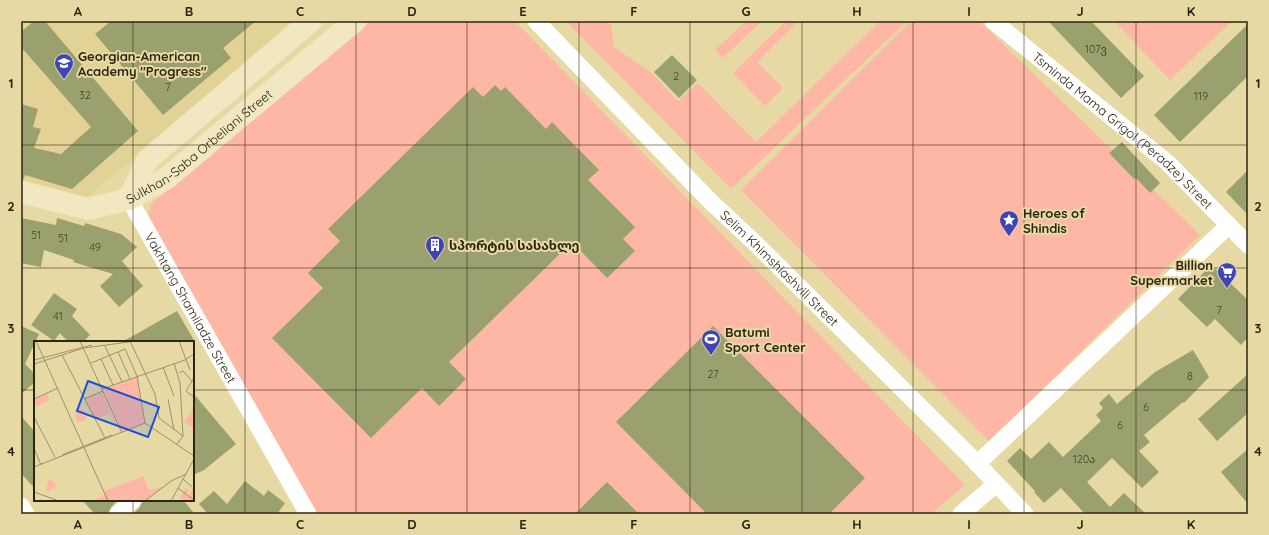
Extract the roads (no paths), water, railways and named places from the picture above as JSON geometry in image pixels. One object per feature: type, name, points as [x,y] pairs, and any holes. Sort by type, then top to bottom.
[{"type":"street","name":"Sulkhan-Saba Orbeliani Street","points":[[130,199],[147,160],[311,21]]},
{"type":"street","name":"Sulkhan-Saba Orbeliani Street","points":[[130,199],[167,178],[355,21]]},
{"type":"street","name":"Selim Khimshiashvili Street","points":[[536,21],[704,195],[755,243],[978,464],[1025,514]]},
{"type":"street","name":"Tsminda Mama Grigol (Peradze) Street","points":[[993,21],[1168,163],[1248,245]]},
{"type":"street","points":[[21,192],[88,209],[130,199]]},
{"type":"street","name":"Vakhtang Shamiladze Street","points":[[130,199],[308,514]]},
{"type":"street","points":[[978,464],[1228,226]]},
{"type":"street","points":[[961,514],[996,484]]},
{"type":"street","points":[[118,514],[133,501]]},
{"type":"street","points":[[21,506],[26,514]]},
{"type":"place","name":"Georgian-American Academy \"Progress\"","points":[[64,80]]},
{"type":"place","name":"Heroes of Shindis","points":[[1009,237]]},
{"type":"place","name":"სპორტის სასახლე","points":[[435,262]]},
{"type":"place","name":"Billion Supermarket","points":[[1227,289]]},
{"type":"place","name":"Batumi Sport Center","points":[[711,356]]}]
